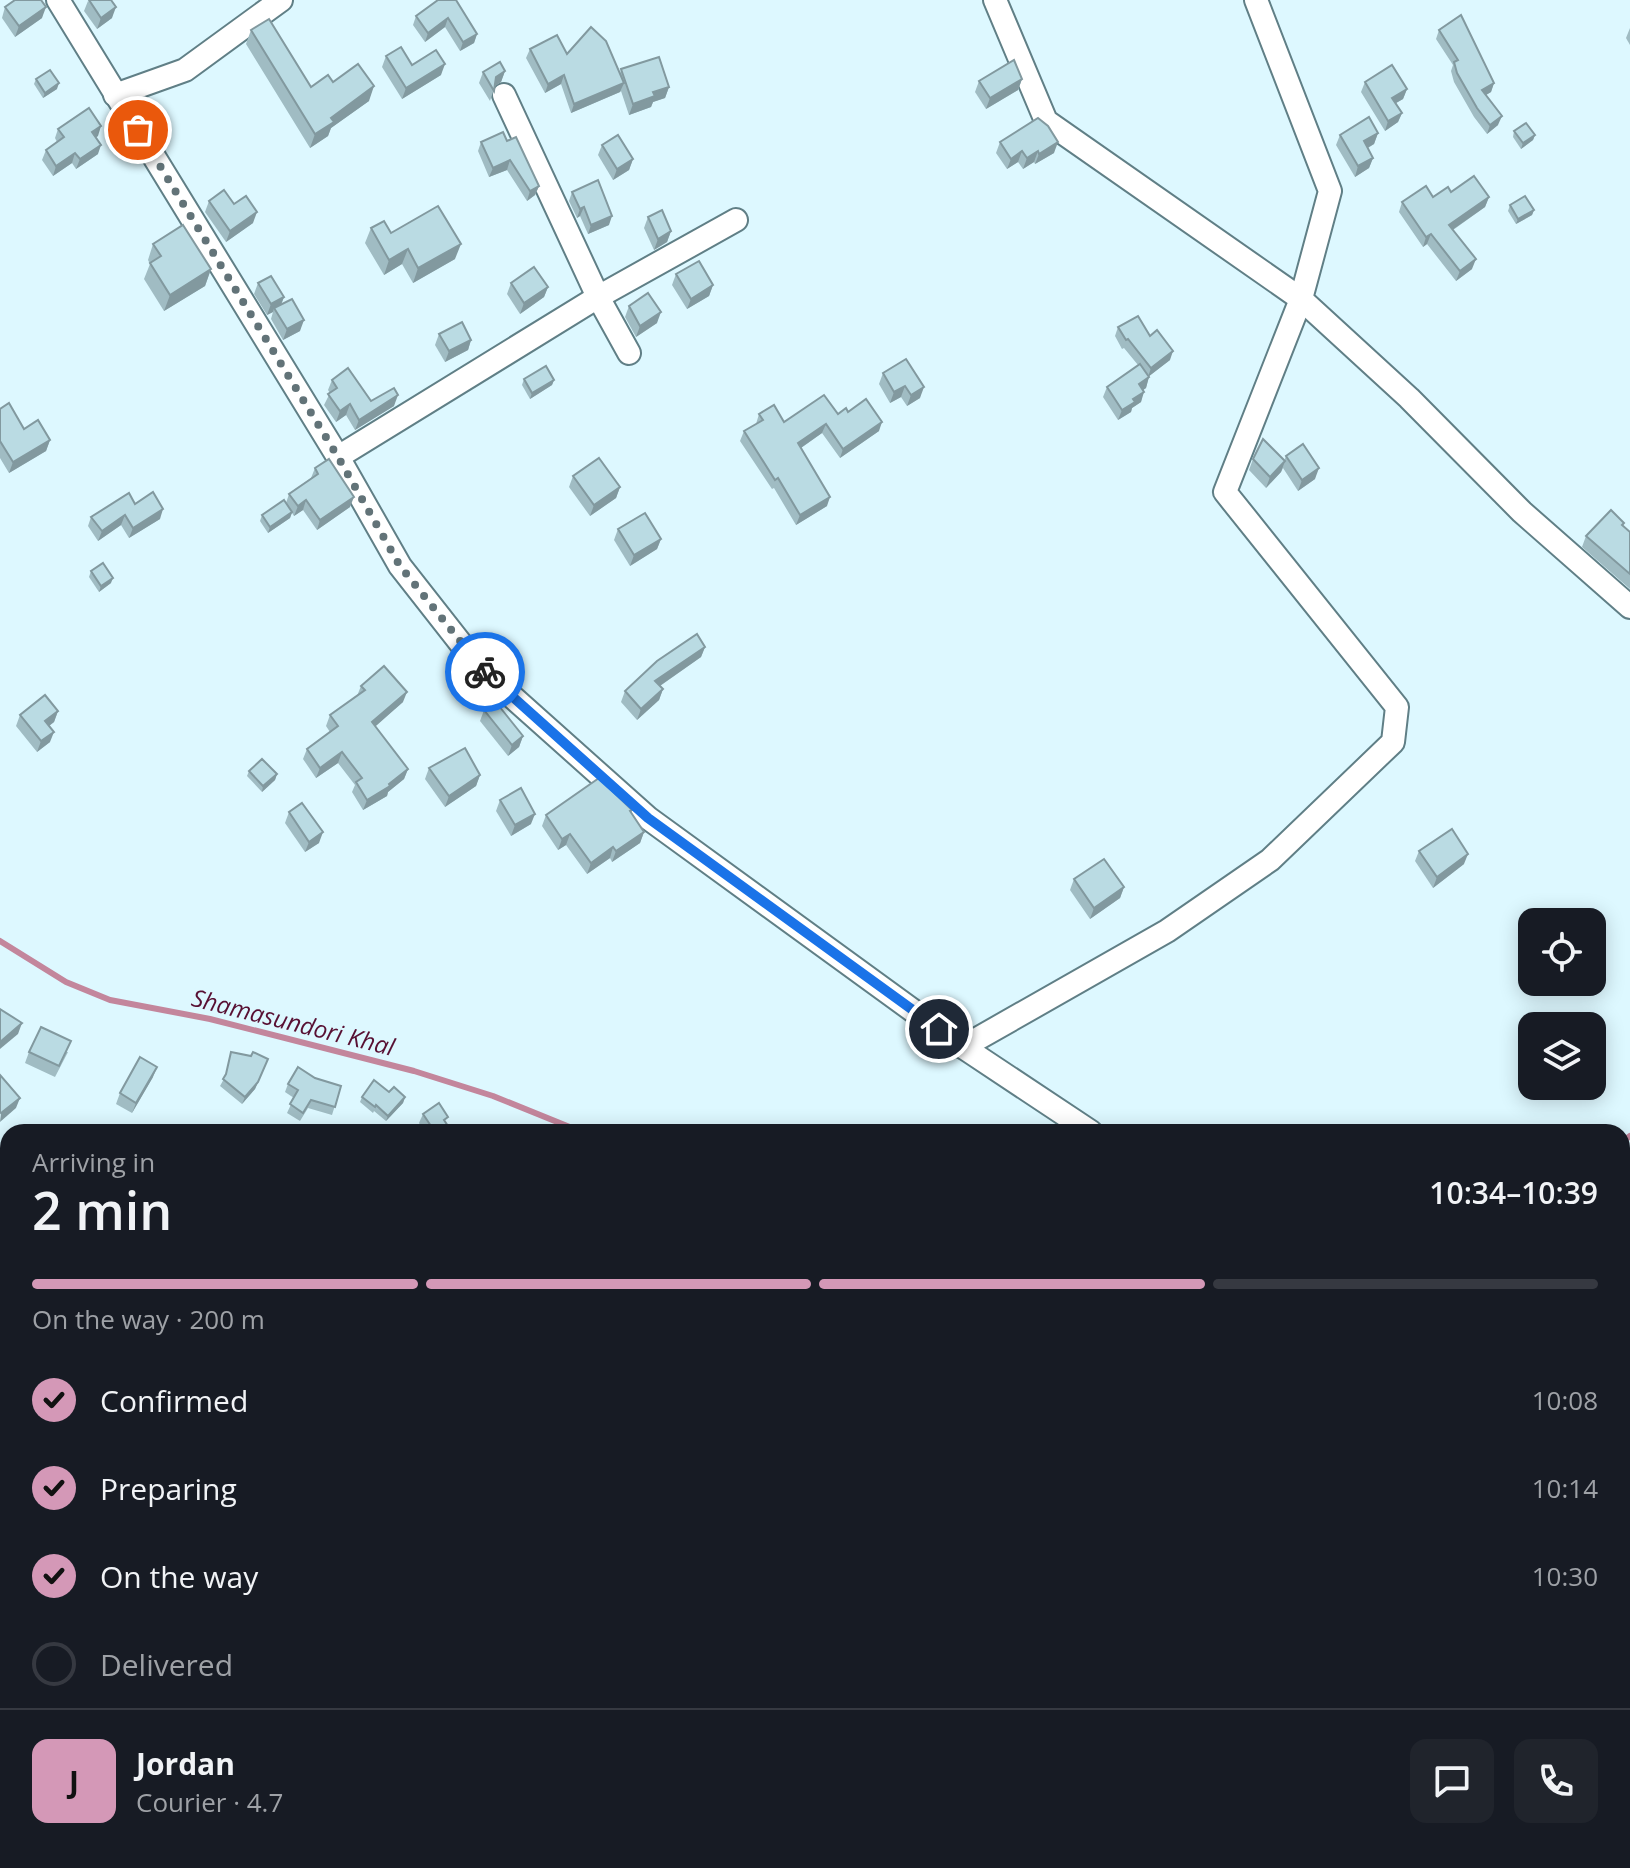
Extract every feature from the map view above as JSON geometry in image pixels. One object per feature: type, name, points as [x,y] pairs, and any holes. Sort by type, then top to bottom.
[{"type":"street","points":[[58,0],[338,457],[400,566],[480,668],[648,818],[963,1047],[1079,1124]]},
{"type":"street","points":[[115,95],[185,70],[281,0]]},
{"type":"street","points":[[995,0],[1046,121],[1301,299],[1409,398],[1522,512],[1630,607]]},
{"type":"street","points":[[963,1047],[1167,931],[1270,860],[1393,742],[1397,707],[1225,492],[1301,299],[1330,191],[1256,0]]},
{"type":"street","points":[[504,95],[598,297],[629,353]]},
{"type":"street","points":[[338,457],[598,297],[736,220]]},
{"type":"building","points":[[15,0],[41,0],[46,7],[19,26],[5,7]]},
{"type":"building","points":[[89,0],[111,0],[116,7],[101,18]]},
{"type":"building","points":[[438,0],[456,0],[477,34],[463,42],[448,18],[428,33],[416,16]]},
{"type":"building","points":[[1461,15],[1494,83],[1482,90],[1502,116],[1490,125],[1457,73],[1454,62],[1458,60],[1439,30]]},
{"type":"building","points":[[269,19],[311,87],[328,75],[333,82],[358,64],[374,86],[331,118],[334,122],[315,134],[251,30]]},
{"type":"building","points":[[591,27],[606,41],[624,83],[574,104],[564,75],[548,84],[530,49],[557,35],[567,54]]},
{"type":"building","points":[[401,47],[412,65],[436,50],[445,64],[406,88],[386,56]]},
{"type":"building","points":[[659,57],[669,87],[633,104],[621,69]]},
{"type":"building","points":[[1014,60],[1022,79],[990,98],[979,81]]},
{"type":"building","points":[[500,62],[505,71],[496,77],[494,91],[483,72]]},
{"type":"building","points":[[1392,65],[1407,89],[1392,98],[1402,113],[1388,121],[1365,82]]},
{"type":"building","points":[[50,70],[59,83],[45,93],[36,79]]},
{"type":"building","points":[[89,108],[101,126],[92,132],[101,145],[80,159],[75,153],[56,166],[46,150],[64,137],[58,129]]},
{"type":"building","points":[[1369,117],[1378,133],[1364,141],[1373,158],[1358,166],[1340,135]]},
{"type":"building","points":[[1038,118],[1048,126],[1058,142],[1039,154],[1038,151],[1027,158],[1022,151],[1011,159],[1000,142]]},
{"type":"building","points":[[1526,123],[1535,135],[1523,143],[1514,131]]},
{"type":"building","points":[[503,132],[507,141],[516,137],[539,186],[530,191],[510,160],[493,168],[481,142]]},
{"type":"building","points":[[618,135],[633,159],[617,169],[602,145]]},
{"type":"building","points":[[1474,176],[1489,197],[1449,225],[1476,259],[1460,271],[1431,234],[1426,237],[1402,202],[1426,186],[1433,197],[1448,187],[1451,192]]},
{"type":"building","points":[[598,180],[612,216],[591,225],[584,207],[580,209],[572,192]]},
{"type":"building","points":[[224,190],[234,204],[246,196],[257,212],[230,231],[209,201]]},
{"type":"building","points":[[1525,196],[1534,210],[1518,219],[1510,205]]},
{"type":"building","points":[[438,206],[461,244],[418,268],[408,249],[389,260],[371,228],[384,221],[391,233]]},
{"type":"building","points":[[662,210],[671,231],[658,239],[648,217]]},
{"type":"building","points":[[183,225],[211,269],[170,295],[150,263],[161,256],[153,244]]},
{"type":"building","points":[[699,261],[713,285],[691,299],[676,274]]},
{"type":"building","points":[[534,267],[548,287],[524,303],[511,283]]},
{"type":"building","points":[[271,276],[284,297],[271,304],[258,283]]},
{"type":"building","points":[[648,293],[661,312],[640,326],[629,306]]},
{"type":"building","points":[[292,299],[304,320],[287,329],[274,308]]},
{"type":"building","points":[[1138,316],[1150,336],[1157,330],[1173,351],[1151,368],[1118,327]]},
{"type":"building","points":[[462,322],[471,340],[449,351],[439,334]]},
{"type":"building","points":[[906,359],[924,387],[911,395],[905,386],[894,392],[883,373]]},
{"type":"building","points":[[1140,364],[1149,377],[1139,384],[1144,392],[1122,410],[1107,387]]},
{"type":"building","points":[[546,366],[554,380],[532,393],[524,379]]},
{"type":"building","points":[[348,368],[371,401],[394,388],[398,395],[359,420],[350,404],[340,411],[328,394],[337,388],[332,380]]},
{"type":"building","points":[[824,395],[838,414],[846,408],[848,412],[866,399],[882,422],[843,449],[826,424],[798,443],[830,497],[800,515],[744,431],[763,420],[759,414],[774,405],[784,422]]},
{"type":"building","points":[[9,403],[24,429],[38,420],[50,440],[13,462],[0,441],[0,409]]},
{"type":"building","points":[[1263,439],[1285,461],[1270,477],[1253,459]]},
{"type":"building","points":[[1303,444],[1319,468],[1302,480],[1286,456]]},
{"type":"building","points":[[599,458],[620,487],[594,505],[573,476]]},
{"type":"building","points":[[329,459],[354,497],[320,520],[306,500],[298,506],[289,494],[318,474],[315,468]]},
{"type":"building","points":[[153,492],[163,509],[133,528],[125,515],[102,531],[91,517],[129,493],[135,504]]},
{"type":"building","points":[[284,500],[292,512],[270,527],[262,515]]},
{"type":"building","points":[[1611,510],[1630,532],[1630,574],[1586,536]]},
{"type":"building","points":[[645,513],[661,539],[634,555],[618,529]]},
{"type":"building","points":[[103,563],[113,578],[101,586],[91,571]]},
{"type":"building","points":[[697,634],[705,647],[655,681],[663,689],[641,709],[625,691],[657,661]]},
{"type":"building","points":[[384,666],[407,692],[372,722],[408,769],[390,786],[367,800],[356,782],[362,778],[342,752],[320,768],[307,749],[338,726],[330,715],[365,690],[361,686]]},
{"type":"building","points":[[45,695],[58,711],[45,721],[54,732],[41,741],[20,715]]},
{"type":"building","points":[[495,701],[523,736],[512,745],[484,710]]},
{"type":"building","points":[[465,748],[480,775],[449,796],[429,768]]},
{"type":"building","points":[[262,759],[277,774],[263,786],[249,771]]},
{"type":"building","points":[[599,778],[632,810],[644,832],[616,851],[613,847],[591,863],[570,834],[562,839],[546,815]]},
{"type":"building","points":[[521,788],[535,814],[515,825],[500,800]]},
{"type":"building","points":[[302,803],[323,832],[309,842],[289,812]]},
{"type":"building","points":[[1452,829],[1468,854],[1437,877],[1419,851]]},
{"type":"building","points":[[1104,859],[1124,887],[1094,908],[1074,879]]},
{"type":"building","points":[[0,1009],[22,1023],[0,1042]]},
{"type":"building","points":[[41,1027],[71,1041],[59,1066],[29,1052]]},
{"type":"building","points":[[231,1052],[251,1056],[253,1052],[268,1059],[258,1082],[245,1097],[223,1079]]},
{"type":"building","points":[[140,1057],[157,1067],[136,1103],[120,1093]]},
{"type":"building","points":[[298,1067],[315,1078],[341,1086],[335,1107],[311,1100],[303,1113],[290,1104],[298,1090],[288,1084]]},
{"type":"building","points":[[0,1075],[20,1098],[1,1113],[0,1112]]},
{"type":"building","points":[[374,1080],[389,1092],[394,1087],[405,1097],[388,1116],[362,1097]]},
{"type":"building","points":[[439,1103],[448,1117],[444,1120],[447,1124],[430,1124],[423,1114]]},
{"type":"waterway","name":"Shamasundori Khal","points":[[0,941],[66,982],[110,1000],[210,1019],[414,1071],[493,1096],[562,1124]]},
{"type":"way so far","points":[[138,130],[338,457],[400,566],[485,672]]},
{"type":"route","points":[[485,672],[648,818],[939,1029]]}]
